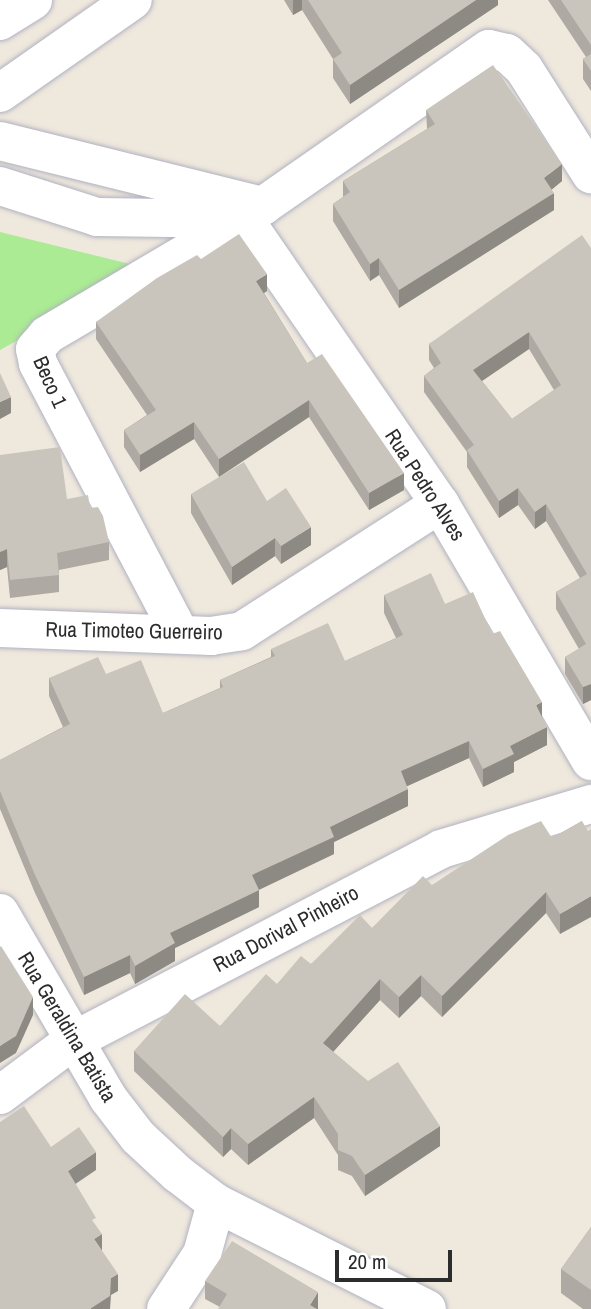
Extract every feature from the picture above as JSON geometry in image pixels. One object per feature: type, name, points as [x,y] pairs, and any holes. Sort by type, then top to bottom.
[{"type":"street","points":[[0,21],[33,0]]},
{"type":"street","points":[[0,93],[133,0]]},
{"type":"street","points":[[0,186],[97,217],[253,212],[489,49],[507,53],[524,69],[591,174]]},
{"type":"street","points":[[0,141],[253,212]]},
{"type":"street","name":"Rua Pedro Alves","points":[[253,212],[440,504],[591,761]]},
{"type":"street","name":"Beco 1","points":[[180,634],[38,363],[35,349],[47,335],[253,212]]},
{"type":"street","name":"Rua Timoteo Guerreiro","points":[[0,628],[180,634],[242,631],[440,504]]},
{"type":"street","name":"Rua Dorival Pinheiro","points":[[0,1095],[71,1042],[441,849],[591,804]]},
{"type":"street","name":"Rua Geraldina Batista","points":[[0,912],[71,1042],[138,1137],[216,1203],[427,1309]]},
{"type":"street","points":[[166,1309],[202,1254],[216,1203]]},
{"type":"green space","points":[[0,232],[146,268],[0,350]]},
{"type":"building","points":[[308,0],[476,0],[350,85],[333,59],[342,53]]},
{"type":"building","points":[[561,0],[591,0],[591,45]]},
{"type":"building","points":[[591,54],[591,71],[583,59]]},
{"type":"building","points":[[493,65],[562,164],[544,178],[554,193],[399,290],[379,258],[370,264],[333,204],[350,192],[343,181],[435,124],[426,110]]},
{"type":"building","points":[[239,234],[267,274],[256,281],[307,363],[322,354],[404,473],[369,493],[309,400],[219,459],[194,422],[140,455],[124,430],[156,410],[96,322],[157,278],[197,255],[201,259]]},
{"type":"building","points":[[582,235],[591,248],[591,684],[583,687],[565,657],[586,644],[556,592],[587,574],[546,504],[535,512],[518,488],[499,501],[467,450],[474,445],[424,376],[441,363],[429,344]],"holes":[[[529,332],[561,385],[512,419],[473,370]]]},
{"type":"building","points":[[0,373],[11,397],[0,402]]},
{"type":"building","points":[[60,447],[67,499],[88,495],[90,508],[98,507],[103,516],[109,542],[57,553],[59,575],[10,580],[7,549],[0,552],[0,455]]},
{"type":"building","points":[[244,462],[267,501],[286,488],[311,527],[281,546],[275,538],[232,567],[191,494]]},
{"type":"building","points":[[431,573],[445,604],[473,592],[492,634],[500,631],[542,702],[536,705],[547,727],[510,746],[514,754],[483,769],[469,741],[401,771],[408,789],[330,827],[334,837],[252,875],[259,890],[170,933],[175,943],[135,966],[130,955],[84,977],[35,875],[0,791],[0,760],[70,724],[49,678],[98,657],[106,674],[141,660],[163,713],[223,687],[220,680],[275,656],[271,649],[328,623],[345,661],[403,635],[384,595]]},
{"type":"building","points":[[541,821],[552,838],[582,821],[588,831],[591,829],[591,896],[560,914],[546,892],[442,996],[421,975],[399,997],[380,979],[323,1043],[368,1081],[398,1062],[440,1126],[365,1175],[352,1156],[338,1150],[338,1134],[314,1097],[248,1144],[231,1128],[223,1137],[134,1051],[185,994],[220,1026],[266,974],[277,984],[301,956],[311,964],[360,915],[372,928],[423,876],[432,885],[508,835]]},
{"type":"building","points":[[0,947],[33,997],[16,1036],[0,1046]]},
{"type":"building","points":[[24,1106],[51,1147],[79,1127],[96,1152],[68,1171],[96,1218],[92,1220],[102,1234],[94,1239],[118,1274],[111,1278],[110,1296],[90,1309],[0,1309],[0,1122]]},
{"type":"building","points":[[591,1227],[591,1290],[561,1269]]},
{"type":"building","points":[[232,1241],[318,1292],[310,1305],[317,1309],[218,1309],[227,1294],[205,1281]]}]
